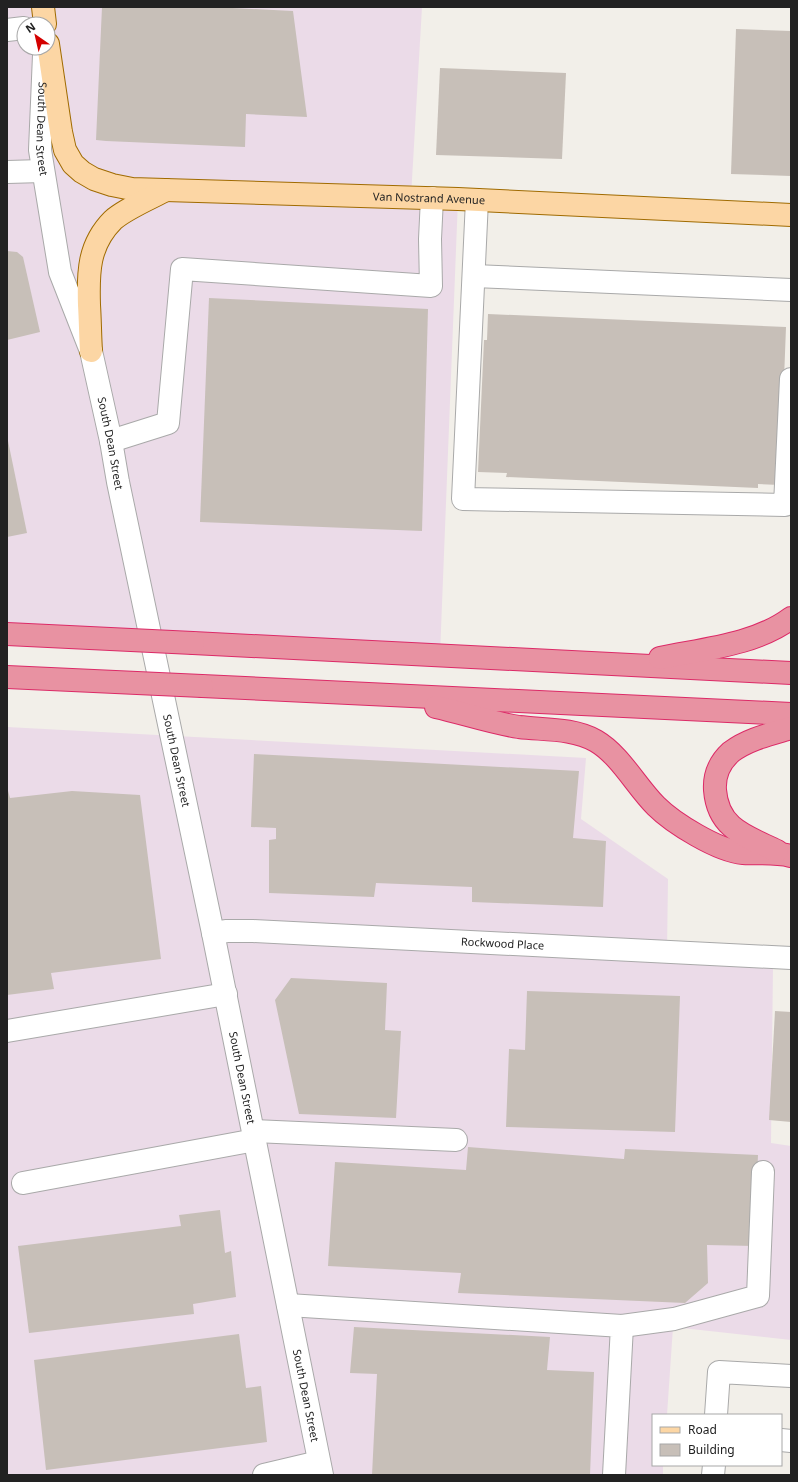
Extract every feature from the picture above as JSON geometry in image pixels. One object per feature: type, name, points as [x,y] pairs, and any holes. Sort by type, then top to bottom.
[{"type":"highway","points":[[628,664],[742,641],[773,630],[791,618]]},
{"type":"highway","points":[[7,634],[791,673]]},
{"type":"highway","points":[[7,677],[791,714]]},
{"type":"highway","points":[[384,694],[518,726],[558,730],[578,734],[595,741],[606,748],[656,806],[672,820],[691,832],[714,844],[741,853],[787,855]]},
{"type":"highway","points":[[787,855],[742,834],[724,819],[718,810],[715,784],[716,774],[722,762],[732,752],[755,740],[791,728]]},
{"type":"main road","name":"South Dean Street","points":[[50,56],[61,132],[65,150],[73,164]]},
{"type":"main road","name":"Van Nostrand Avenue","points":[[73,164],[82,172],[94,179],[112,185],[132,189],[432,198],[791,215]]},
{"type":"main road","points":[[91,351],[88,276],[90,260],[95,245],[103,232],[114,219],[167,190]]},
{"type":"street","name":"South Dean Street","points":[[44,56],[40,150],[60,272],[91,351],[111,441],[226,994],[321,1469]]},
{"type":"street","points":[[7,172],[43,171]]},
{"type":"street","points":[[111,441],[168,423],[182,269],[431,286],[430,239],[432,198]]},
{"type":"street","points":[[477,200],[464,499],[785,505],[791,379]]},
{"type":"street","points":[[474,276],[791,290]]},
{"type":"street","name":"Rockwood Place","points":[[213,934],[227,931],[253,931],[791,958]]},
{"type":"street","points":[[7,1031],[226,994]]},
{"type":"street","points":[[24,1183],[254,1136],[456,1140]]},
{"type":"street","points":[[288,1305],[622,1326],[674,1320],[758,1296],[763,1172]]},
{"type":"street","points":[[614,1475],[622,1326]]},
{"type":"street","points":[[716,1414],[718,1372],[791,1376]]},
{"type":"street","points":[[264,1475],[321,1469]]},
{"type":"shaded area","points":[[7,7],[422,7],[411,197],[458,199],[440,655],[7,634]]},
{"type":"shaded area","points":[[7,727],[586,758],[581,819],[668,879],[667,951],[773,965],[771,1143],[791,1146],[791,1340],[673,1327],[667,1414],[652,1414],[652,1466],[663,1466],[663,1475],[7,1475]]},
{"type":"building","points":[[102,7],[214,7],[293,11],[307,117],[246,114],[245,147],[96,140]]},
{"type":"building","points":[[736,29],[791,31],[791,176],[731,174]]},
{"type":"building","points":[[440,68],[566,73],[562,159],[436,155]]},
{"type":"building","points":[[7,251],[17,252],[23,257],[40,332],[7,340]]},
{"type":"building","points":[[209,298],[428,309],[422,531],[200,522]]},
{"type":"building","points":[[488,314],[786,327],[780,485],[758,484],[758,488],[506,477],[507,473],[478,472],[484,340],[487,340]]},
{"type":"building","points":[[7,436],[27,533],[7,537]]},
{"type":"building","points":[[254,754],[579,771],[573,838],[606,841],[603,907],[472,902],[472,887],[376,883],[374,897],[269,893],[269,840],[276,839],[276,828],[251,827]]},
{"type":"building","points":[[7,787],[10,798],[72,791],[140,795],[161,959],[51,973],[54,989],[7,995]]},
{"type":"building","points":[[291,978],[387,983],[385,1030],[401,1031],[396,1118],[299,1114],[275,1000]]},
{"type":"building","points":[[527,991],[680,996],[675,1132],[506,1127],[509,1049],[525,1050]]},
{"type":"building","points":[[775,1011],[791,1012],[791,1122],[769,1120]]},
{"type":"building","points":[[468,1147],[624,1159],[625,1149],[758,1155],[754,1246],[707,1245],[708,1283],[685,1303],[458,1293],[461,1273],[328,1266],[335,1162],[466,1170]]},
{"type":"building","points":[[220,1210],[225,1253],[231,1251],[236,1297],[193,1304],[194,1314],[29,1333],[18,1246],[181,1226],[179,1215]]},
{"type":"building","points":[[354,1327],[550,1337],[547,1370],[594,1372],[590,1475],[372,1475],[377,1374],[350,1373]]},
{"type":"building","points":[[239,1334],[246,1388],[261,1386],[267,1442],[46,1470],[34,1360]]}]
